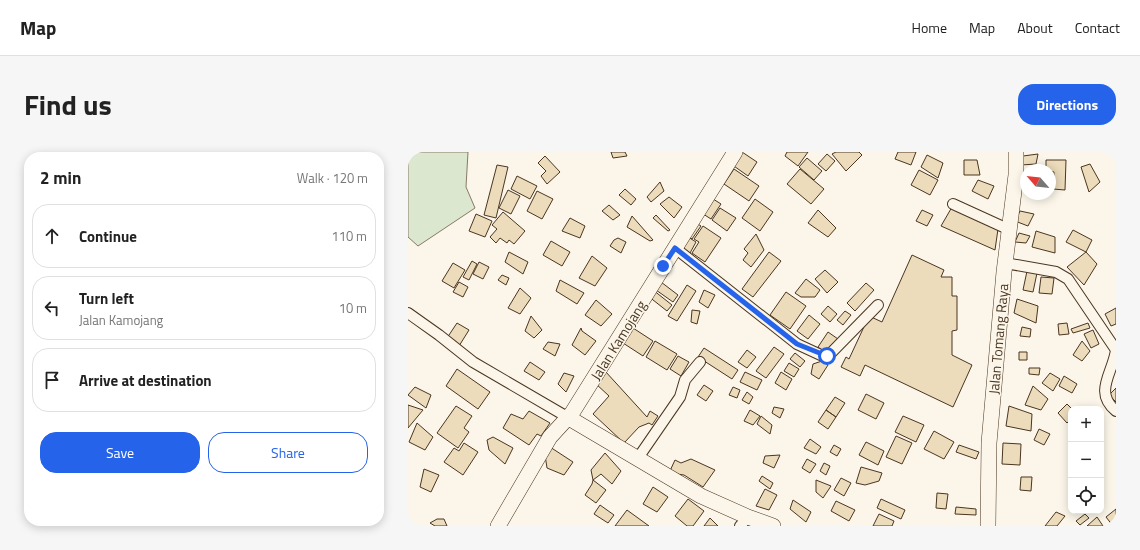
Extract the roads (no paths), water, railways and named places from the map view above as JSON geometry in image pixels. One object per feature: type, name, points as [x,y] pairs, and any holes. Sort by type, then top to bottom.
[{"type":"main road","name":"Jalan Kamojang","points":[[498,526],[546,443],[569,418],[735,152]]},
{"type":"main road","name":"Jalan Tomang Raya","points":[[988,526],[989,443],[1005,263],[1016,175],[1016,152]]},
{"type":"main road","points":[[569,418],[744,522],[773,526]]},
{"type":"street","points":[[953,204],[1010,230]]},
{"type":"street","points":[[675,248],[797,344],[825,357],[829,355],[878,305]]},
{"type":"street","points":[[1005,263],[1056,272],[1068,279],[1116,350],[1114,360],[1108,372],[1105,389],[1109,405],[1116,411]]},
{"type":"street","points":[[408,313],[473,362],[569,418]]},
{"type":"street","points":[[638,458],[680,397],[685,380],[700,362]]}]
